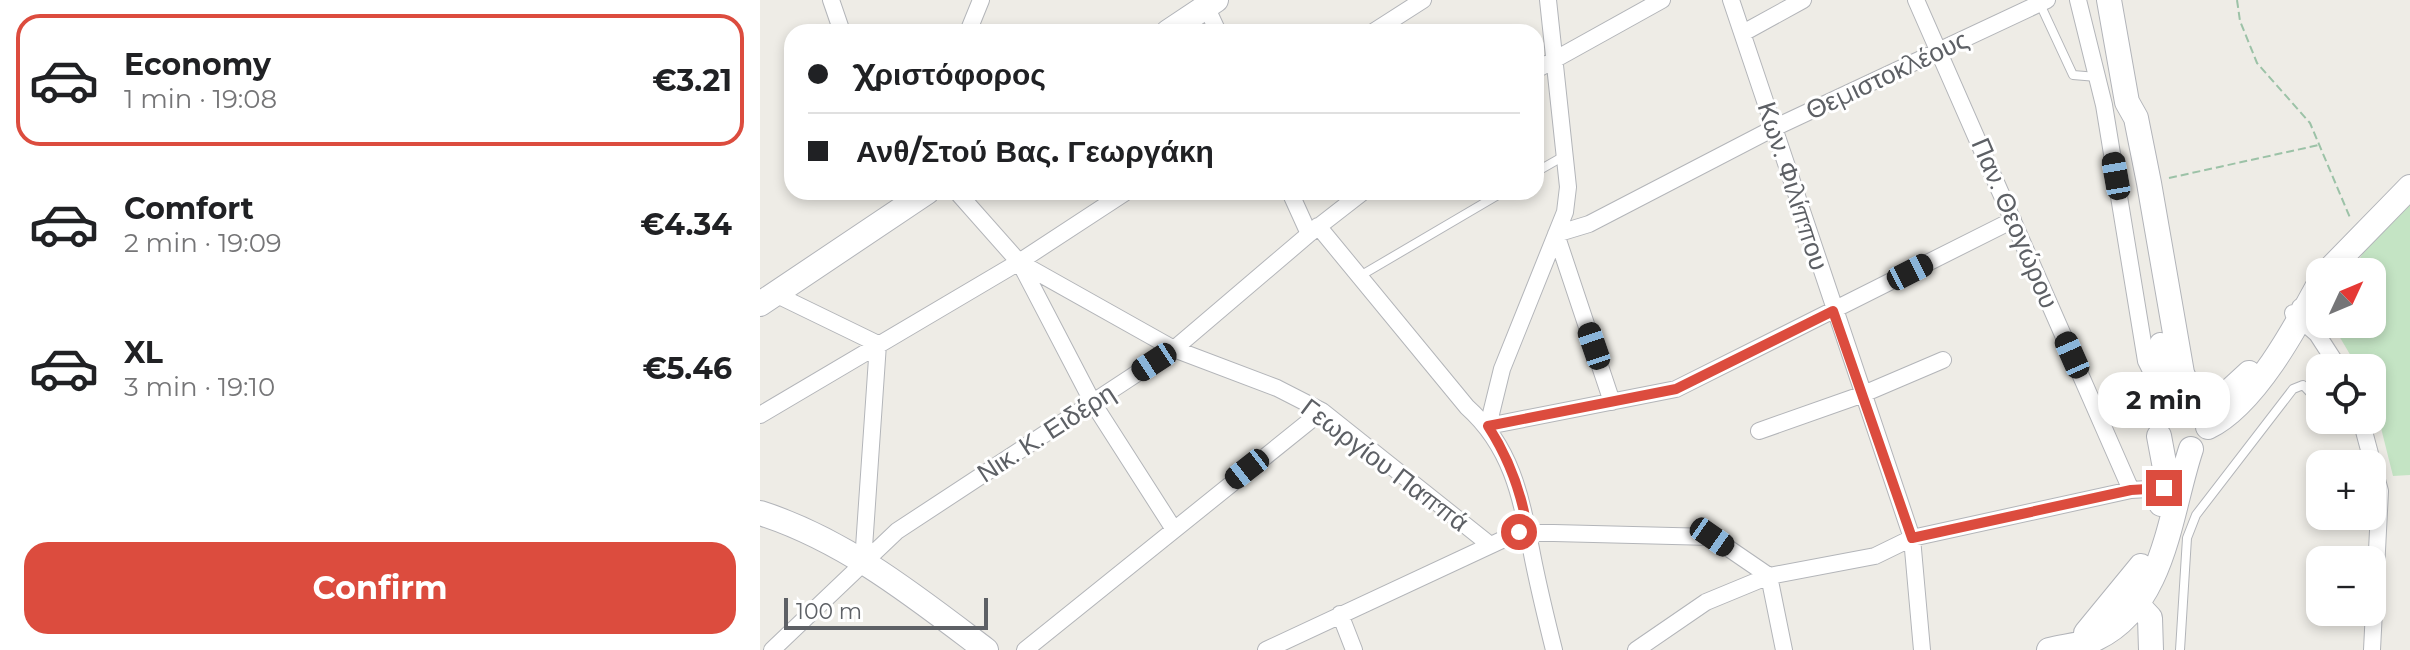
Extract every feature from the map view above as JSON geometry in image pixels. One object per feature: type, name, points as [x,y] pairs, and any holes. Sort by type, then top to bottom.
[{"type":"main road","points":[[2063,647],[2132,589],[2154,535],[2164,488],[2156,426],[2164,407],[2165,377],[2122,116],[2115,104],[2109,0]]},
{"type":"main road","points":[[1180,24],[1211,3]]},
{"type":"main road","points":[[2063,647],[2100,637],[2132,589],[2163,551],[2191,449],[2205,437],[2200,412],[2182,373],[2136,118],[2115,104]]},
{"type":"main road","points":[[2341,258],[2410,187]]},
{"type":"main road","points":[[768,299],[915,200]]},
{"type":"main road","points":[[2164,407],[2184,399],[2200,412],[2239,406],[2306,308]]},
{"type":"main road","points":[[2159,436],[2173,449],[2191,449]]},
{"type":"main road","points":[[760,513],[791,523],[891,578],[986,650]]},
{"type":"main road","points":[[2132,589],[2150,618],[2151,650]]},
{"type":"street","points":[[831,0],[839,24]]},
{"type":"street","points":[[971,24],[981,0]]},
{"type":"street","points":[[1386,24],[1423,0]]},
{"type":"street","points":[[1488,426],[1502,369],[1565,212],[1568,187],[1548,0]]},
{"type":"street","points":[[1544,66],[1662,0]]},
{"type":"street","name":"Κων. Φιλίππου","points":[[1731,0],[1776,127],[1861,395],[1912,538],[1922,650]]},
{"type":"street","points":[[1743,33],[1803,0]]},
{"type":"street","name":"Παν. Θεογώρου","points":[[1916,0],[2131,490]]},
{"type":"street","points":[[2078,0],[2097,77],[2115,104]]},
{"type":"street","name":"Θεμιστοκλέους","points":[[1556,234],[1589,224],[1776,127],[2043,2]]},
{"type":"street","points":[[1211,3],[1216,24]]},
{"type":"street","name":"Γεωργίου Παππά","points":[[964,200],[1019,262],[1174,349],[1277,388],[1322,411],[1489,544]]},
{"type":"street","points":[[760,415],[1019,262],[1114,200]]},
{"type":"street","points":[[1295,200],[1313,230],[1360,276],[1467,407],[1488,426],[1504,451],[1522,496],[1554,650]]},
{"type":"street","name":"Νικ. Κ. Ειδέρη","points":[[772,650],[897,531],[1174,349],[1352,200]]},
{"type":"street","points":[[1488,426],[1676,389],[2013,220]]},
{"type":"street","points":[[1556,234],[1612,402]]},
{"type":"street","points":[[1019,262],[1093,403],[1173,528]]},
{"type":"street","points":[[768,299],[878,344]]},
{"type":"street","points":[[2302,316],[2329,354]]},
{"type":"street","points":[[863,562],[878,344]]},
{"type":"street","points":[[1759,431],[1861,395],[1943,360]]},
{"type":"street","points":[[1025,650],[1322,411]]},
{"type":"street","points":[[2365,434],[2380,491],[2372,650]]},
{"type":"street","points":[[1636,650],[1706,602],[1769,576],[1875,556],[1912,538],[2131,490],[2164,488]]},
{"type":"street","points":[[1266,650],[1519,532],[1712,537],[1769,576],[1784,650]]},
{"type":"street","points":[[1340,614],[1354,650]]},
{"type":"lane","points":[[2043,2],[2073,75],[2097,77]]},
{"type":"lane","points":[[1544,167],[1564,156]]},
{"type":"lane","points":[[1360,276],[1489,200]]},
{"type":"lane","points":[[2180,650],[2187,538],[2196,515],[2293,389],[2303,385],[2306,388]]},
{"type":"path","points":[[2237,0],[2243,31],[2257,63],[2310,123],[2359,240]]},
{"type":"path","points":[[2149,183],[2320,145]]},
{"type":"green space","points":[[2410,204],[2410,475],[2393,476],[2382,434],[2386,434],[2386,354],[2350,354],[2340,338],[2386,338],[2386,258],[2360,258]]},
{"type":"route","points":[[1519,532],[1528,533],[1522,496],[1504,451],[1488,426],[1676,389],[1833,311],[1912,538],[2131,490],[2164,488]]}]
